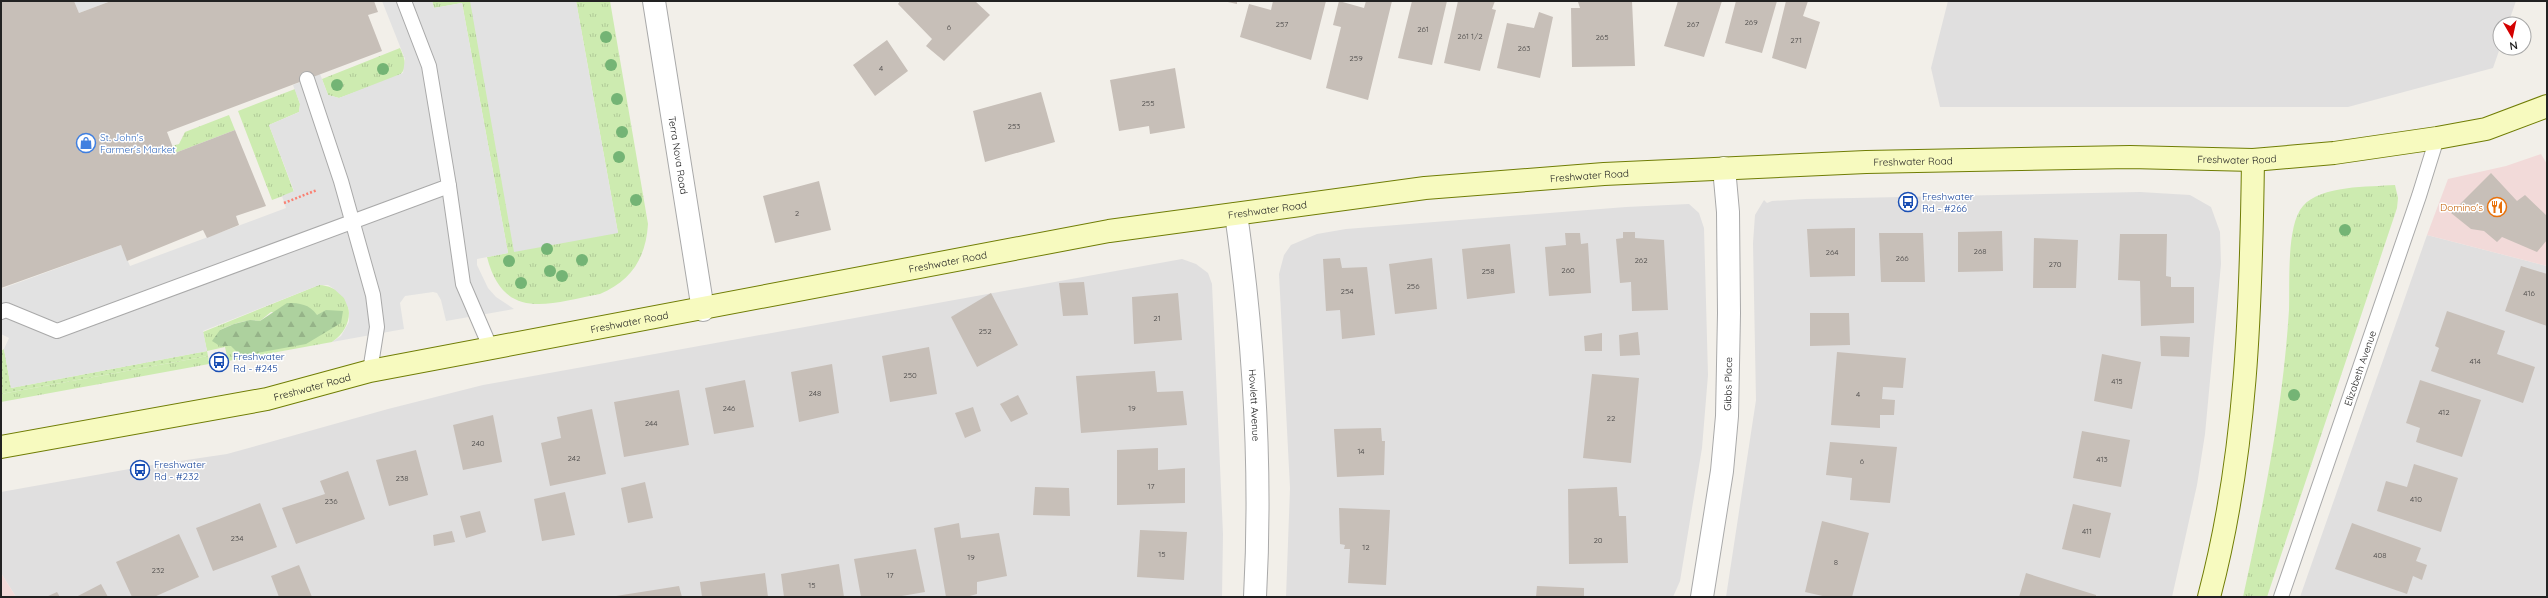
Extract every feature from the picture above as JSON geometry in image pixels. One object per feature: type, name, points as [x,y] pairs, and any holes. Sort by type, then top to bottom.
[{"type":"main road","name":"Freshwater Road","points":[[1,447],[267,399],[370,371],[703,310],[1109,231],[1432,187],[1604,174],[1866,162],[2130,157],[2253,160],[2334,153],[2437,138],[2486,129],[2547,106]]},
{"type":"main road","points":[[2209,597],[2222,548],[2239,435],[2250,310],[2253,160]]},
{"type":"street","name":"Terra Nova Road","points":[[654,1],[703,310]]},
{"type":"street","name":"Gibbs Place","points":[[1702,597],[1722,471],[1727,416],[1729,313],[1728,212],[1724,168]]},
{"type":"street","name":"Howlett Avenue","points":[[1236,214],[1250,320],[1255,410],[1257,497],[1255,597]]},
{"type":"lane","points":[[404,1],[429,66],[449,186],[463,284],[492,349]]},
{"type":"lane","points":[[307,80],[341,181],[373,295],[377,327],[370,371]]},
{"type":"lane","name":"Elizabeth Avenue","points":[[2282,597],[2419,196],[2437,138]]},
{"type":"lane","points":[[1,312],[6,310],[57,331],[449,186]]},
{"type":"path","points":[[284,203],[341,181]]},
{"type":"shaded area","points":[[74,1],[111,1],[79,13]]},
{"type":"shaded area","points":[[382,1],[432,1],[434,8],[462,3],[508,253],[477,259],[477,265],[488,288],[496,297],[514,309],[446,321],[441,300],[437,293],[433,292],[405,296],[400,303],[404,329],[332,342],[341,336],[349,322],[349,310],[344,298],[334,289],[328,285],[319,285],[203,331],[207,351],[11,388],[4,349],[9,338],[1,334],[1,289],[121,245],[130,266],[286,208],[282,196],[294,191],[269,125],[299,112],[300,104],[293,85],[320,74],[328,95],[339,98],[403,73],[405,59]]},
{"type":"shaded area","points":[[470,1],[576,1],[618,233],[514,252]]},
{"type":"shaded area","points":[[1948,1],[2516,1],[2511,16],[2492,16],[2492,56],[2497,56],[2493,68],[2348,107],[1940,107],[1931,68]]},
{"type":"shaded area","points":[[2541,154],[2547,164],[2547,266],[2427,235],[2448,179],[2506,166]]},
{"type":"shaded area","points":[[2140,192],[2190,195],[2211,207],[2220,232],[2221,264],[2205,434],[2197,485],[2172,597],[1726,597],[1756,400],[1753,243],[1755,215],[1764,200],[1767,203],[1772,201],[1805,199]]},
{"type":"shaded area","points":[[1689,204],[1699,213],[1704,228],[1708,375],[1702,448],[1680,581],[1673,597],[1286,597],[1290,488],[1279,274],[1284,255],[1291,245],[1317,234],[1346,229],[1626,207]]},
{"type":"shaded area","points":[[2427,235],[2547,266],[2547,597],[2300,597]]},
{"type":"shaded area","points":[[1182,259],[1196,264],[1208,273],[1212,284],[1223,534],[1222,597],[16,597],[1,573],[1,492],[146,466],[227,454],[388,409],[483,385]]},
{"type":"shaded area","points":[[1,573],[16,597],[1,597]]},
{"type":"green space","points":[[432,1],[470,1],[618,233],[576,1],[610,1],[648,224],[644,247],[635,267],[611,289],[600,294],[564,301],[547,304],[531,304],[517,300],[505,292],[495,278],[487,257],[508,253],[462,3],[434,8]]},
{"type":"green space","points":[[400,48],[405,67],[401,74],[397,77],[339,98],[328,95],[322,79]]},
{"type":"green space","points":[[295,89],[300,104],[299,112],[269,125],[294,192],[272,200],[238,111]]},
{"type":"green space","points":[[229,115],[235,130],[175,153],[172,146],[179,144],[185,132]]},
{"type":"green space","points":[[2395,185],[2398,198],[2397,208],[2267,597],[2243,597],[2272,454],[2286,346],[2289,310],[2291,240],[2298,215],[2303,206],[2311,199],[2321,194],[2346,188]]},
{"type":"green space","points":[[319,285],[330,287],[339,292],[345,299],[348,308],[349,317],[346,326],[341,334],[332,342],[228,361],[225,347],[207,351],[203,332]],"holes":[[[271,312],[317,315],[241,356],[220,330],[244,321],[260,321]]]},
{"type":"green space","points":[[287,303],[296,303],[307,306],[317,315],[326,310],[343,311],[341,323],[306,344],[241,356],[231,346],[220,346],[212,341],[220,330],[234,324],[250,320],[260,321]]},
{"type":"green space","points":[[4,349],[11,388],[207,351],[208,356],[1,394],[1,351]]},
{"type":"green space","points":[[208,356],[209,364],[1,402],[1,394]]},
{"type":"building","name":"St. John's Farmer's Market","points":[[1,1],[74,1],[79,13],[111,1],[374,1],[378,12],[368,15],[382,51],[167,132],[175,153],[235,130],[266,206],[236,216],[239,225],[207,238],[203,230],[127,261],[121,245],[1,288]]},
{"type":"building","points":[[900,1],[975,1],[990,15],[944,61],[926,46],[932,39],[898,4]]},
{"type":"building","points":[[1223,1],[1237,1],[1237,4]]},
{"type":"building","points":[[1273,1],[1326,1],[1311,60],[1240,37],[1249,4],[1271,10]]},
{"type":"building","points":[[1339,1],[1364,8],[1366,1],[1392,1],[1368,100],[1326,88],[1341,27],[1333,25]]},
{"type":"building","points":[[1412,1],[1447,1],[1432,65],[1398,58]]},
{"type":"building","points":[[1458,1],[1495,1],[1492,9],[1496,10],[1480,71],[1444,63]]},
{"type":"building","points":[[1632,1],[1635,66],[1572,67],[1571,8],[1580,8],[1578,2]]},
{"type":"building","points":[[1678,1],[1722,1],[1704,57],[1664,46]]},
{"type":"building","points":[[1736,1],[1777,1],[1762,53],[1725,43]]},
{"type":"building","points":[[1786,1],[1808,1],[1803,16],[1820,22],[1806,69],[1772,58]]},
{"type":"building","points":[[1539,12],[1553,17],[1540,78],[1497,68],[1507,23],[1534,28]]},
{"type":"building","points":[[887,40],[908,71],[875,96],[853,65]]},
{"type":"building","points":[[1175,68],[1185,128],[1150,134],[1149,126],[1119,131],[1110,80]]},
{"type":"building","points":[[1041,92],[1055,142],[985,162],[973,111]]},
{"type":"building","name":"Domino's","points":[[2491,173],[2517,201],[2525,195],[2547,216],[2547,240],[2537,252],[2502,237],[2497,242],[2484,231],[2471,229],[2451,213]]},
{"type":"building","points":[[819,181],[831,230],[775,243],[763,196]]},
{"type":"building","points":[[1855,228],[1855,276],[1810,277],[1807,229]]},
{"type":"building","points":[[2002,231],[2003,271],[1958,272],[1958,232]]},
{"type":"building","points":[[1623,232],[1635,232],[1635,238],[1664,240],[1668,310],[1632,311],[1631,282],[1620,283],[1616,239],[1623,238]]},
{"type":"building","points":[[1565,233],[1580,233],[1581,244],[1588,243],[1591,293],[1549,296],[1545,247],[1566,245]]},
{"type":"building","points":[[1879,233],[1923,233],[1925,282],[1881,282]]},
{"type":"building","points":[[2120,234],[2167,234],[2166,276],[2171,277],[2171,287],[2194,287],[2194,323],[2141,326],[2140,281],[2118,280]]},
{"type":"building","points":[[2034,238],[2078,240],[2076,288],[2033,288]]},
{"type":"building","points":[[1510,244],[1515,293],[1467,299],[1462,249]]},
{"type":"building","points":[[1340,258],[1342,268],[1367,267],[1375,335],[1342,339],[1340,310],[1326,311],[1323,259]]},
{"type":"building","points":[[1432,258],[1437,309],[1395,314],[1389,264]]},
{"type":"building","points":[[2521,266],[2547,274],[2547,326],[2505,311]]},
{"type":"building","points":[[1084,282],[1088,315],[1063,316],[1059,283]]},
{"type":"building","points":[[991,293],[1018,345],[977,367],[951,317]]},
{"type":"building","points":[[1178,293],[1182,340],[1134,344],[1132,297]]},
{"type":"building","points":[[2447,311],[2505,331],[2497,354],[2535,367],[2523,403],[2431,371],[2439,348],[2435,346]]},
{"type":"building","points":[[1810,313],[1849,313],[1850,345],[1810,346]]},
{"type":"building","points":[[1638,332],[1640,355],[1620,356],[1619,335]]},
{"type":"building","points":[[1602,333],[1602,351],[1585,351],[1584,336]]},
{"type":"building","points":[[2160,336],[2190,337],[2189,357],[2161,356]]},
{"type":"building","points":[[929,347],[937,394],[890,402],[882,356]]},
{"type":"building","points":[[1837,352],[1906,358],[1903,388],[1883,387],[1882,399],[1895,400],[1894,415],[1880,415],[1880,428],[1831,425]]},
{"type":"building","points":[[2102,354],[2141,362],[2132,409],[2094,401]]},
{"type":"building","points":[[832,364],[839,413],[799,422],[791,372]]},
{"type":"building","points":[[1155,371],[1157,392],[1183,391],[1187,425],[1081,433],[1076,376]]},
{"type":"building","points":[[1592,374],[1639,378],[1631,463],[1583,458]]},
{"type":"building","points":[[745,380],[754,427],[714,434],[705,388]]},
{"type":"building","points":[[2420,380],[2481,400],[2462,457],[2416,442],[2420,428],[2406,423]]},
{"type":"building","points":[[679,390],[689,445],[624,457],[614,402]]},
{"type":"building","points":[[1018,395],[1028,414],[1011,422],[1000,404]]},
{"type":"building","points":[[973,407],[981,431],[965,438],[955,413]]},
{"type":"building","points":[[592,409],[606,474],[550,486],[541,443],[561,438],[557,417]]},
{"type":"building","points":[[493,415],[502,462],[463,470],[453,425]]},
{"type":"building","points":[[1381,428],[1382,441],[1385,441],[1384,475],[1337,477],[1334,429]]},
{"type":"building","points":[[2082,431],[2130,440],[2121,487],[2073,478]]},
{"type":"building","points":[[1830,442],[1897,447],[1890,503],[1850,500],[1852,478],[1826,475]]},
{"type":"building","points":[[1158,448],[1158,470],[1185,468],[1185,503],[1117,505],[1117,450]]},
{"type":"building","points":[[416,450],[428,495],[389,506],[376,460]]},
{"type":"building","points":[[2414,464],[2458,478],[2441,532],[2377,511],[2386,481],[2407,487]]},
{"type":"building","points":[[348,471],[365,519],[296,544],[282,508],[325,494],[320,481]]},
{"type":"building","points":[[645,482],[653,518],[628,523],[621,488]]},
{"type":"building","points":[[1035,487],[1069,488],[1070,516],[1033,515]]},
{"type":"building","points":[[1617,487],[1619,516],[1626,516],[1628,563],[1569,564],[1568,489]]},
{"type":"building","points":[[565,492],[575,535],[542,541],[534,499]]},
{"type":"building","points":[[260,503],[277,547],[213,571],[196,528]]},
{"type":"building","points":[[2073,504],[2111,513],[2100,558],[2062,549]]},
{"type":"building","points":[[1339,508],[1390,510],[1386,585],[1348,583],[1350,549],[1344,549],[1345,545],[1340,544]]},
{"type":"building","points":[[480,511],[486,532],[466,538],[460,516]]},
{"type":"building","points":[[1822,521],[1869,533],[1852,597],[1827,597],[1805,592]]},
{"type":"building","points":[[959,523],[961,538],[999,533],[1007,576],[977,582],[977,594],[966,597],[946,597],[934,528]]},
{"type":"building","points":[[2352,523],[2421,548],[2416,561],[2427,565],[2422,580],[2413,576],[2407,594],[2335,569]]},
{"type":"building","points":[[1140,530],[1187,532],[1184,580],[1137,577]]},
{"type":"building","points":[[452,531],[455,542],[434,546],[433,535]]},
{"type":"building","points":[[179,534],[199,577],[154,597],[132,597],[116,562]]},
{"type":"building","points":[[916,549],[925,592],[896,597],[861,597],[854,559]]},
{"type":"building","points":[[839,564],[844,597],[784,597],[781,574]]},
{"type":"building","points":[[299,565],[312,597],[279,597],[271,576]]},
{"type":"building","points":[[765,573],[768,597],[702,597],[700,582]]},
{"type":"building","points":[[2026,573],[2096,595],[2096,597],[2019,597]]},
{"type":"building","points":[[101,584],[108,597],[76,597]]},
{"type":"building","points":[[679,586],[682,597],[616,596]]},
{"type":"building","points":[[1537,586],[1584,588],[1584,597],[1536,597]]},
{"type":"building","points":[[57,592],[60,597],[46,597]]},
{"type":"place","name":"St. John's Farmer's Market","points":[[86,143]]},
{"type":"place","name":"Freshwater Rd - #266","points":[[1908,202]]},
{"type":"place","name":"Domino's","points":[[2497,207]]},
{"type":"place","name":"Freshwater Rd - #245","points":[[219,362]]},
{"type":"place","name":"Freshwater Rd - #232","points":[[140,470]]}]
